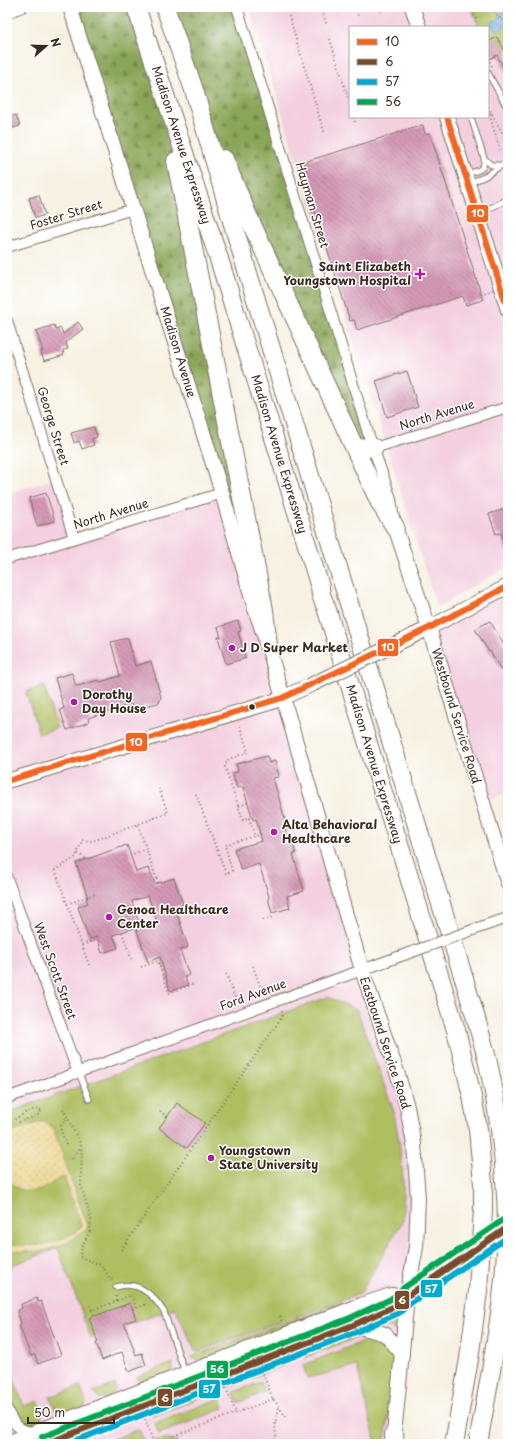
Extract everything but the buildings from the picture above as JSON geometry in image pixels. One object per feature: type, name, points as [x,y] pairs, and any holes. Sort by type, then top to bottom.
[{"type":"highway","name":"Madison Avenue Expressway","points":[[136,7],[221,266],[318,579],[321,595],[326,607],[452,1015],[472,1096],[481,1158],[483,1210],[478,1291],[469,1358],[454,1444]]},
{"type":"highway","name":"Madison Avenue Expressway","points":[[165,7],[194,90],[232,221],[488,1062],[502,1140],[507,1196],[506,1248],[502,1302],[478,1444]]},
{"type":"highway","points":[[161,83],[264,610],[268,646]]},
{"type":"highway","points":[[194,90],[248,216],[366,449],[380,503],[395,526]]},
{"type":"main road","name":"Madison Avenue","points":[[70,7],[222,493],[282,698]]},
{"type":"main road","points":[[412,7],[419,26]]},
{"type":"main road","points":[[447,118],[507,304]]},
{"type":"main road","name":"Westbound Service Road","points":[[395,526],[429,628],[508,884]]},
{"type":"main road","points":[[7,781],[282,698],[429,628],[508,586]]},
{"type":"main road","name":"Eastbound Service Road","points":[[282,698],[362,970],[398,1075],[407,1107],[414,1144],[418,1198],[416,1247],[407,1296],[393,1441]]},
{"type":"main road","points":[[45,1444],[353,1325],[395,1306],[441,1272],[508,1227]]},
{"type":"main road","points":[[7,1443],[361,1305],[391,1295],[407,1296]]},
{"type":"main road","points":[[353,1325],[385,1334],[402,1353]]},
{"type":"street","points":[[7,12],[22,7]]},
{"type":"street","name":"Hayman Street","points":[[237,7],[366,449]]},
{"type":"street","name":"Foster Street","points":[[7,247],[133,209]]},
{"type":"street","name":"George Street","points":[[7,321],[74,538]]},
{"type":"street","name":"North Avenue","points":[[366,449],[508,407]]},
{"type":"street","name":"North Avenue","points":[[7,559],[222,493]]},
{"type":"street","name":"West Scott Street","points":[[7,878],[78,1073]]},
{"type":"street","name":"Ford Avenue","points":[[7,1098],[508,918]]},
{"type":"street","points":[[7,1409],[12,1421],[18,1428],[37,1432]]},
{"type":"lane","points":[[489,75],[508,109]]},
{"type":"lane","points":[[467,179],[485,165],[471,118]]},
{"type":"lane","points":[[484,158],[491,165],[506,163]]},
{"type":"lane","points":[[467,179],[484,177],[506,163]]},
{"type":"lane","points":[[478,214],[508,199]]},
{"type":"lane","points":[[78,1073],[89,1099]]},
{"type":"lane","points":[[116,1287],[123,1284],[141,1287],[156,1301],[164,1312],[191,1388]]},
{"type":"path","points":[[321,7],[327,26]]},
{"type":"path","points":[[355,7],[358,16]]},
{"type":"path","points":[[380,11],[392,7]]},
{"type":"path","points":[[471,7],[477,22]]},
{"type":"path","points":[[495,7],[494,12],[508,25]]},
{"type":"path","points":[[289,16],[324,132]]},
{"type":"path","points":[[330,39],[349,101]]},
{"type":"path","points":[[489,109],[504,136]]},
{"type":"path","points":[[491,113],[489,113],[500,150]]},
{"type":"path","points":[[354,118],[355,122]]},
{"type":"path","points":[[481,294],[508,285]]},
{"type":"path","points":[[240,726],[248,754],[229,759],[225,767],[243,820],[250,818],[255,836]]},
{"type":"path","points":[[230,782],[234,781]]},
{"type":"path","points":[[89,965],[55,870],[76,857],[82,840],[93,841],[168,813],[159,789]]},
{"type":"path","points":[[196,794],[226,874],[232,871],[225,845],[262,834]]},
{"type":"path","points":[[239,806],[250,802]]},
{"type":"path","points":[[138,825],[158,883]]},
{"type":"path","points":[[130,855],[146,849]]},
{"type":"path","points":[[78,853],[86,859]]},
{"type":"path","points":[[67,904],[95,894]]},
{"type":"path","points":[[263,920],[273,917]]},
{"type":"path","points":[[122,932],[132,961]]},
{"type":"path","points":[[82,945],[97,939]]},
{"type":"path","points":[[141,967],[158,961],[169,993],[196,983]]},
{"type":"path","points":[[253,966],[262,991]]},
{"type":"path","points":[[226,974],[236,1000]]},
{"type":"path","points":[[121,1250],[282,1017],[282,1009]]},
{"type":"path","points":[[7,1122],[15,1120],[21,1114],[35,1109],[42,1110],[36,1116],[19,1122]]},
{"type":"path","points":[[63,1109],[81,1147],[81,1185],[91,1220],[90,1230],[82,1246],[80,1257],[101,1265],[116,1287],[117,1300]]},
{"type":"path","points":[[160,1111],[167,1117]]},
{"type":"path","points":[[66,1146],[60,1127],[67,1117]]},
{"type":"path","points":[[72,1159],[81,1147]]},
{"type":"path","points":[[92,1310],[131,1295],[134,1309],[156,1301]]},
{"type":"path","points":[[90,1305],[94,1316]]},
{"type":"path","points":[[280,1316],[282,1324]]},
{"type":"path","points":[[263,1374],[273,1398],[287,1418]]},
{"type":"path","points":[[226,1388],[236,1413]]},
{"type":"path","points":[[145,1420],[153,1444],[273,1398]]},
{"type":"path","points":[[271,1441],[276,1439],[275,1423],[279,1407]]},
{"type":"shaded area","name":"Saint Elizabeth Youngstown Hospital","points":[[249,7],[508,7],[508,566],[437,608]]},
{"type":"shaded area","points":[[56,479],[74,538],[222,493],[398,1075],[417,1171],[391,1444],[7,1444],[7,493]]},
{"type":"shaded area","points":[[508,586],[508,793],[483,802],[429,628]]},
{"type":"green space","points":[[70,7],[136,7],[161,83],[264,610]]},
{"type":"green space","points":[[165,7],[237,7],[368,433],[357,451],[248,216],[194,90]]},
{"type":"green space","points":[[471,7],[508,7],[508,49],[505,51],[497,37],[489,41],[489,26],[479,26]]},
{"type":"green space","points":[[44,686],[57,728],[39,734],[26,692]]},
{"type":"green space","points":[[328,997],[357,1010],[394,1112],[403,1178],[403,1220],[360,1294],[196,1352],[175,1308],[91,1338],[58,1248],[7,1267],[7,1113]]},
{"type":"green space","points":[[341,1303],[342,1306],[205,1360],[197,1360],[191,1357]]},
{"type":"green space","points":[[399,1308],[399,1335],[386,1325],[373,1319]]},
{"type":"green space","points":[[356,1331],[366,1334],[304,1358],[308,1349]]},
{"type":"green space","points":[[377,1336],[391,1351],[395,1366],[390,1413],[384,1444],[376,1444],[357,1366],[307,1378],[303,1365]]},
{"type":"green space","points":[[7,1360],[24,1406],[38,1401],[41,1412],[40,1424],[29,1427],[21,1424],[18,1420],[7,1393]]},
{"type":"green space","points":[[286,1361],[286,1365],[153,1416],[151,1411],[263,1362]]},
{"type":"green space","points":[[173,1363],[172,1370],[166,1374],[140,1384],[137,1377]]},
{"type":"green space","points":[[261,1382],[265,1392],[238,1403],[234,1392]]},
{"type":"green space","points":[[116,1384],[115,1391],[110,1396],[100,1398],[93,1392]]},
{"type":"green space","points":[[80,1386],[86,1402],[85,1406],[58,1416],[50,1397]]},
{"type":"green space","points":[[220,1398],[224,1408],[159,1434],[155,1423]]},
{"type":"green space","points":[[139,1429],[143,1439],[129,1444],[101,1444]]},
{"type":"green space","points":[[165,1439],[177,1441],[178,1444],[146,1444],[154,1440]]},
{"type":"sand","points":[[42,1121],[53,1127],[88,1228],[70,1240],[50,1249],[29,1252],[7,1249],[7,1243],[17,1245],[46,1244],[65,1238],[82,1227],[64,1177],[56,1180],[45,1188],[35,1191],[24,1191],[15,1187],[7,1180],[7,1134]]},
{"type":"water","points":[[508,9],[508,23],[500,30],[495,30],[491,23],[492,21],[497,21],[504,10]]},
{"type":"transit line","name":"10","points":[[447,118],[508,310]]},
{"type":"transit line","name":"10","points":[[7,781],[282,698],[429,628],[508,586]]},
{"type":"transit line","name":"56","points":[[42,1437],[350,1318],[391,1299],[402,1289],[503,1220]]},
{"type":"transit line","name":"6","points":[[45,1444],[353,1325],[395,1306],[407,1296],[508,1227]]},
{"type":"transit line","name":"57","points":[[67,1444],[356,1332],[399,1313],[412,1302],[508,1237]]},
{"type":"place","name":"Saint Elizabeth Youngstown Hospital","points":[[420,274]]},
{"type":"place","name":"J D Super Market","points":[[232,648]]},
{"type":"place","name":"Dorothy Day House","points":[[74,702]]},
{"type":"place","name":"Alta Behavioral Healthcare","points":[[274,832]]},
{"type":"place","name":"Genoa Healthcare Center","points":[[109,917]]},
{"type":"place","name":"Youngstown State University","points":[[211,1158]]}]
